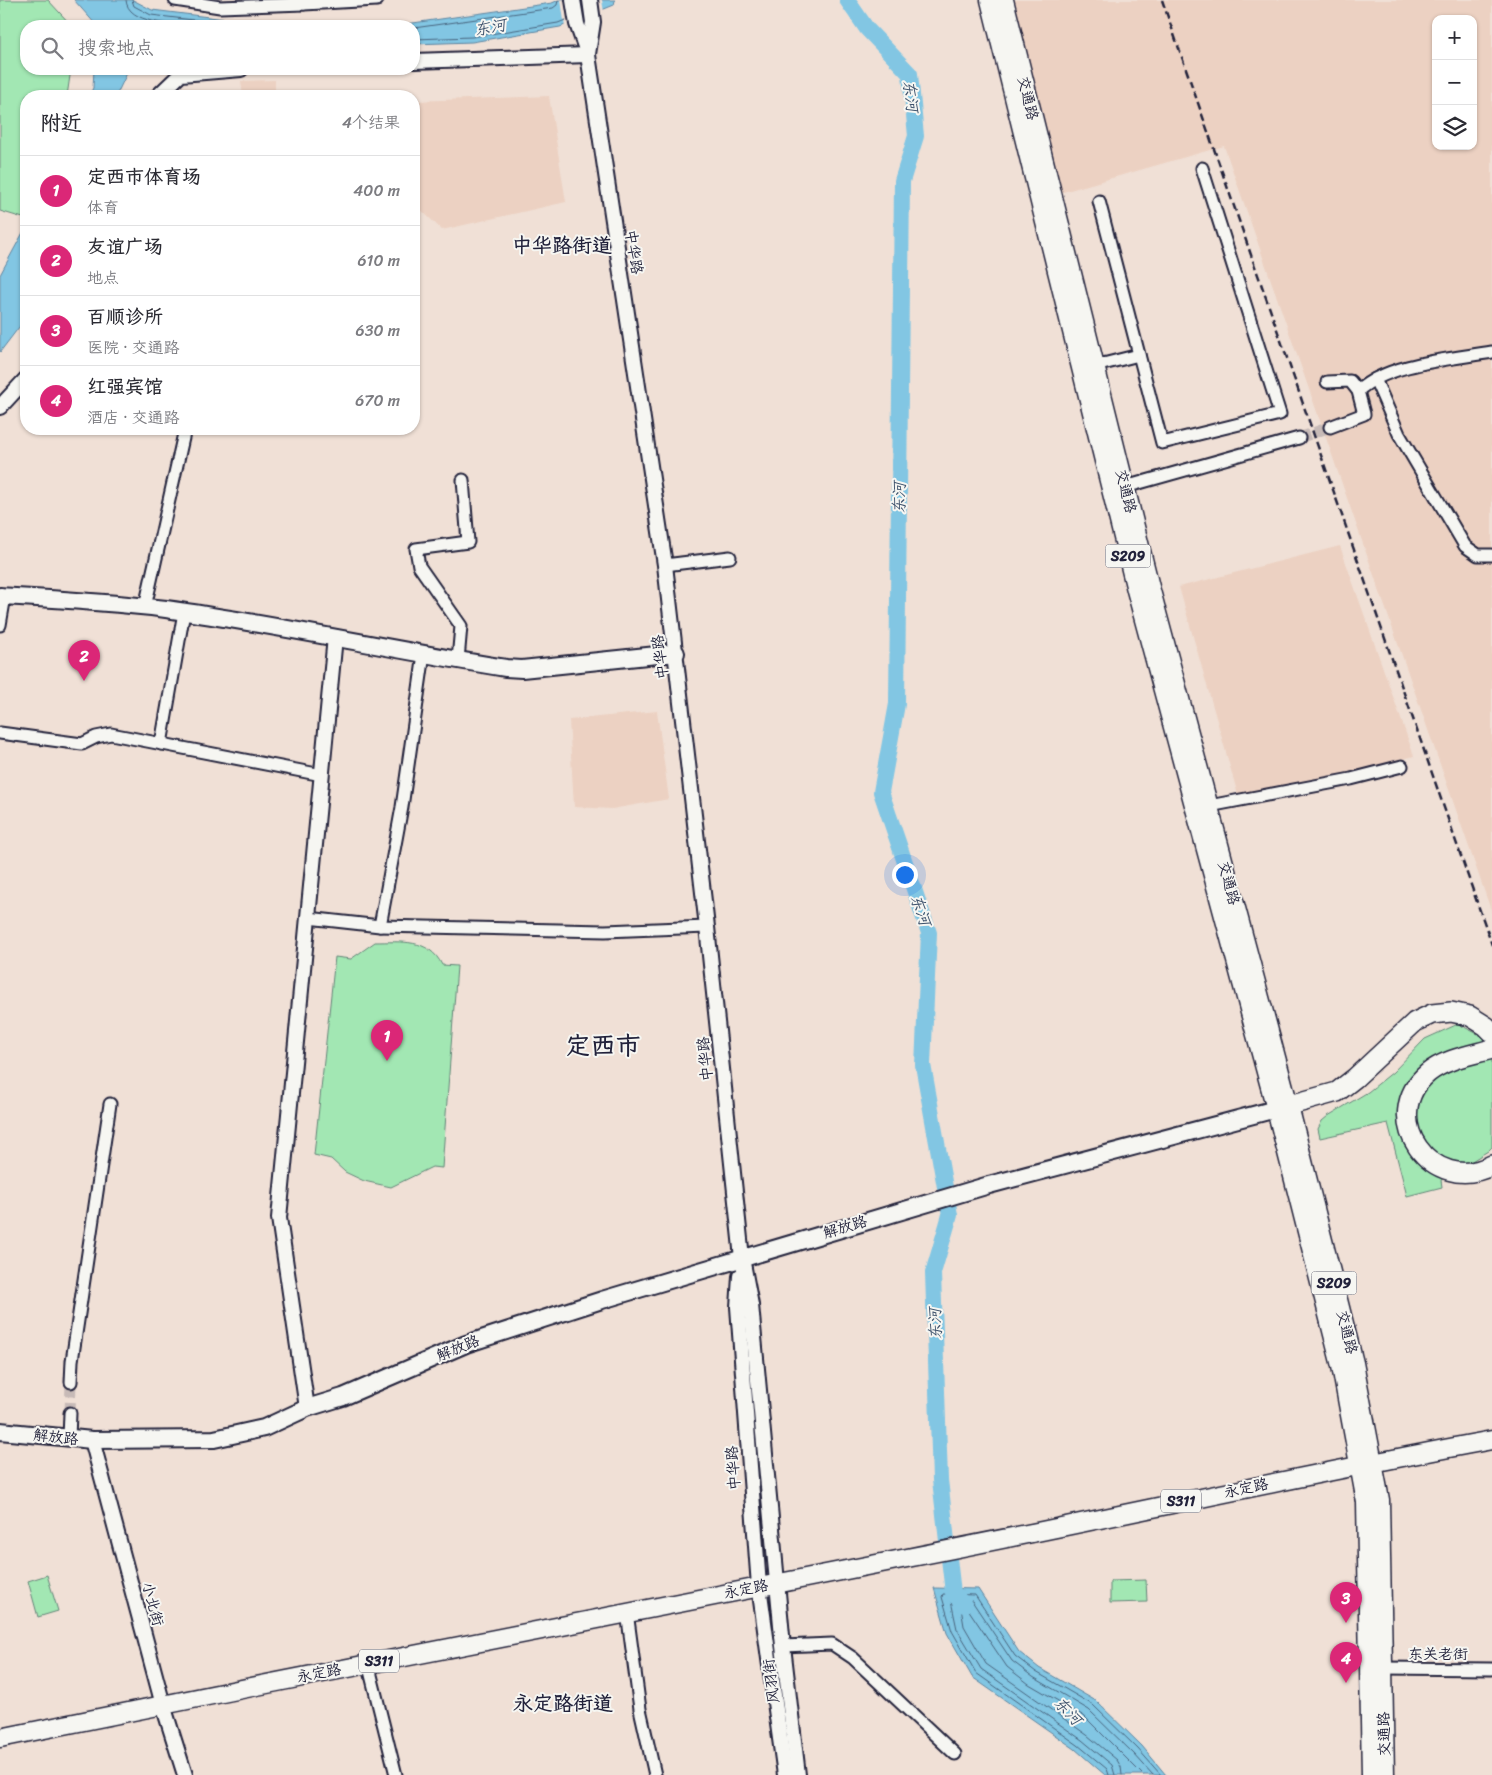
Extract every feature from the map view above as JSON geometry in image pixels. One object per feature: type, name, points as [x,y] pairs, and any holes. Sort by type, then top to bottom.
[{"type":"highway","points":[[1283,1108],[1336,1092],[1355,1078],[1415,1022],[1432,1014],[1451,1012],[1470,1016],[1492,1032]]},
{"type":"highway","points":[[1492,1049],[1461,1057],[1429,1072],[1417,1085],[1409,1102],[1407,1119],[1411,1137],[1420,1152],[1434,1164],[1450,1171],[1468,1172],[1483,1170],[1492,1165]]},
{"type":"main road","name":"交通路","points":[[990,0],[1136,590],[1354,1363],[1366,1463],[1371,1775]]},
{"type":"main road","name":"交通路","points":[[1004,0],[1150,587],[1209,806],[1283,1108]]},
{"type":"main road","points":[[2,596],[110,603],[184,612],[506,668],[522,669],[676,653]]},
{"type":"main road","name":"解放路","points":[[0,1431],[92,1440],[214,1440],[264,1428],[307,1408],[343,1397],[466,1344],[602,1300],[989,1185],[1283,1108]]},
{"type":"main road","name":"永定路","points":[[0,1738],[368,1663],[910,1557],[1366,1463],[1492,1440]]},
{"type":"main road","name":"交通路","points":[[1366,1463],[1380,1500],[1385,1775]]},
{"type":"street","points":[[175,0],[220,7],[377,0]]},
{"type":"street","name":"中华路","points":[[573,0],[577,24],[588,55],[666,565],[742,1258],[751,1305],[777,1583]]},
{"type":"street","name":"中华路","points":[[588,55],[594,22],[590,0]]},
{"type":"street","points":[[420,61],[588,55]]},
{"type":"street","points":[[164,90],[180,75]]},
{"type":"street","points":[[1099,201],[1162,443],[1280,414],[1202,168]]},
{"type":"street","points":[[1358,391],[1368,382],[1407,367],[1492,352]]},
{"type":"street","points":[[1095,366],[1139,355]]},
{"type":"street","points":[[1375,379],[1399,434],[1465,546],[1478,555],[1492,555]]},
{"type":"street","points":[[1327,382],[1350,381],[1358,391],[1364,414],[1330,428]]},
{"type":"street","points":[[0,407],[20,385]]},
{"type":"street","points":[[145,607],[184,435]]},
{"type":"street","points":[[1125,488],[1300,438]]},
{"type":"street","points":[[458,660],[461,626],[419,566],[416,549],[468,542],[463,480]]},
{"type":"street","points":[[666,565],[730,557]]},
{"type":"street","points":[[0,624],[2,596]]},
{"type":"street","points":[[162,744],[184,612]]},
{"type":"street","points":[[307,1408],[280,1218],[335,637]]},
{"type":"street","points":[[380,926],[402,807],[424,654]]},
{"type":"street","points":[[0,732],[82,744],[111,734],[322,775]]},
{"type":"street","points":[[1209,806],[1351,779],[1402,766]]},
{"type":"street","points":[[308,918],[380,926],[605,931],[707,927]]},
{"type":"street","points":[[71,1382],[72,1361],[110,1104]]},
{"type":"street","name":"中华路","points":[[742,1258],[738,1307],[759,1586]]},
{"type":"street","points":[[69,1438],[70,1413]]},
{"type":"street","name":"小北街","points":[[92,1440],[163,1705],[185,1775]]},
{"type":"street","name":"风羽街","points":[[777,1583],[798,1775]]},
{"type":"street","name":"风羽街","points":[[759,1586],[785,1775]]},
{"type":"street","points":[[627,1612],[640,1709],[655,1775]]},
{"type":"street","points":[[783,1646],[832,1644],[853,1658],[955,1754]]},
{"type":"street","points":[[368,1663],[396,1775]]},
{"type":"street","name":"东关老街","points":[[1383,1668],[1492,1669]]},
{"type":"shaded area","points":[[1002,0],[1492,0],[1492,913],[1224,146],[1042,198]]},
{"type":"shaded area","points":[[275,80],[275,90],[242,90],[241,81]]},
{"type":"shaded area","points":[[549,96],[566,202],[442,230],[420,209],[420,101]]},
{"type":"shaded area","points":[[1340,546],[1414,756],[1345,775],[1238,795],[1179,587]]},
{"type":"shaded area","points":[[657,711],[669,799],[612,809],[574,807],[569,720]]},
{"type":"green space","points":[[0,0],[48,0],[66,20],[20,20],[20,75],[70,75],[68,90],[20,90],[20,217],[0,211]]},
{"type":"green space","points":[[375,942],[413,943],[430,950],[442,965],[457,966],[442,1168],[432,1167],[391,1187],[364,1181],[345,1172],[331,1159],[314,1155],[335,957],[351,959]]},
{"type":"green space","points":[[1458,1024],[1484,1037],[1492,1052],[1492,1147],[1441,1180],[1442,1187],[1407,1196],[1388,1123],[1320,1138],[1318,1129],[1322,1121],[1328,1116],[1368,1092],[1393,1072],[1425,1039]]},
{"type":"green space","points":[[47,1575],[58,1611],[38,1617],[28,1581]]},
{"type":"green space","points":[[1146,1580],[1147,1602],[1110,1603],[1110,1581]]},
{"type":"water","points":[[74,0],[133,0],[152,10],[233,20],[92,20]]},
{"type":"water","points":[[559,0],[615,0],[614,5],[560,27],[472,42],[420,44],[420,22],[552,3]]},
{"type":"water","points":[[94,75],[126,75],[119,90],[92,90]]},
{"type":"water","points":[[20,238],[20,326],[0,352],[0,275]]},
{"type":"water","points":[[934,1588],[978,1589],[1019,1652],[1039,1668],[1096,1701],[1142,1746],[1166,1775],[1105,1775],[1075,1749],[972,1677],[947,1633]]},
{"type":"pier","points":[[561,0],[602,0],[604,12],[565,28]]},
{"type":"waterway","name":"东河","points":[[847,0],[867,29],[910,74],[916,136],[902,181],[897,704],[881,792],[929,933],[923,1065],[950,1215],[933,1273],[940,1480],[953,1593],[964,1605]]},
{"type":"tunnel","points":[[1299,438],[1330,427]]},
{"type":"tunnel","points":[[70,1413],[71,1382]]},
{"type":"railway","points":[[1162,0],[1492,945]]},
{"type":"place","name":"友谊广场","points":[[84,681]]},
{"type":"place","name":"定西市体育场","points":[[387,1061]]},
{"type":"place","name":"百顺诊所","points":[[1346,1623]]},
{"type":"place","name":"红强宾馆","points":[[1346,1683]]},
{"type":"district","name":"中华路街道","points":[[562,245]]},
{"type":"district","name":"定西市","points":[[603,1045]]},
{"type":"district","name":"永定路街道","points":[[563,1703]]}]
